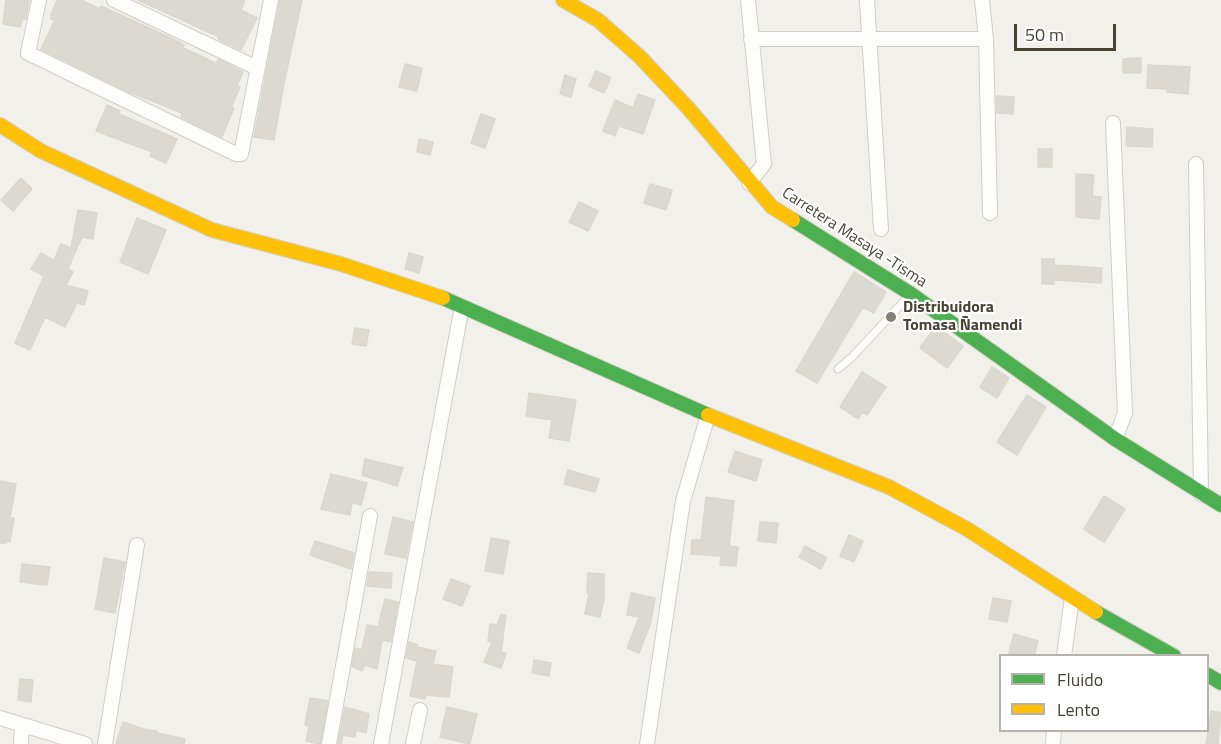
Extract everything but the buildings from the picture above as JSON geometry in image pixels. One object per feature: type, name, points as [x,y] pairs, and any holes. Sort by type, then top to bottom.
[{"type":"street","points":[[39,0],[28,53],[236,154],[243,153],[271,0]]},
{"type":"street","points":[[114,0],[257,68]]},
{"type":"street","name":"Carretera Masaya -Tisma","points":[[563,0],[598,20],[640,57],[689,109],[771,207],[911,294],[1115,439],[1221,505]]},
{"type":"street","points":[[748,0],[764,164],[749,183]]},
{"type":"street","points":[[867,0],[881,229]]},
{"type":"street","points":[[982,0],[986,39],[990,213]]},
{"type":"street","points":[[752,39],[986,39]]},
{"type":"street","points":[[1113,123],[1125,413],[1115,439]]},
{"type":"street","points":[[0,125],[41,151],[212,231],[341,264],[429,292],[708,416],[889,487],[967,529],[1072,598],[1170,654]]},
{"type":"street","points":[[1196,164],[1201,494]]},
{"type":"street","points":[[381,744],[462,306]]},
{"type":"street","points":[[647,744],[682,501],[708,416]]},
{"type":"street","points":[[329,744],[370,516]]},
{"type":"street","points":[[105,744],[137,544]]},
{"type":"street","points":[[1064,654],[1072,598]]},
{"type":"street","points":[[413,744],[420,710]]},
{"type":"street","points":[[0,718],[85,744]]},
{"type":"street","points":[[21,744],[22,725]]},
{"type":"lane","points":[[838,369],[911,294]]},
{"type":"traffic: fast","points":[[793,220],[911,294],[1115,439],[1221,505]]},
{"type":"traffic: fast","points":[[443,298],[708,415]]},
{"type":"traffic: fast","points":[[1096,612],[1170,654]]},
{"type":"traffic: fast","points":[[1209,676],[1221,683]]},
{"type":"traffic: slow","points":[[563,0],[598,20],[640,57],[689,109],[772,207],[793,220]]},
{"type":"traffic: slow","points":[[0,125],[41,151],[212,230],[341,264],[443,298]]},
{"type":"traffic: slow","points":[[708,415],[889,487],[967,529],[1096,612]]},
{"type":"place","name":"Distribuidora Tomasa Ñamendi","points":[[891,317]]}]
